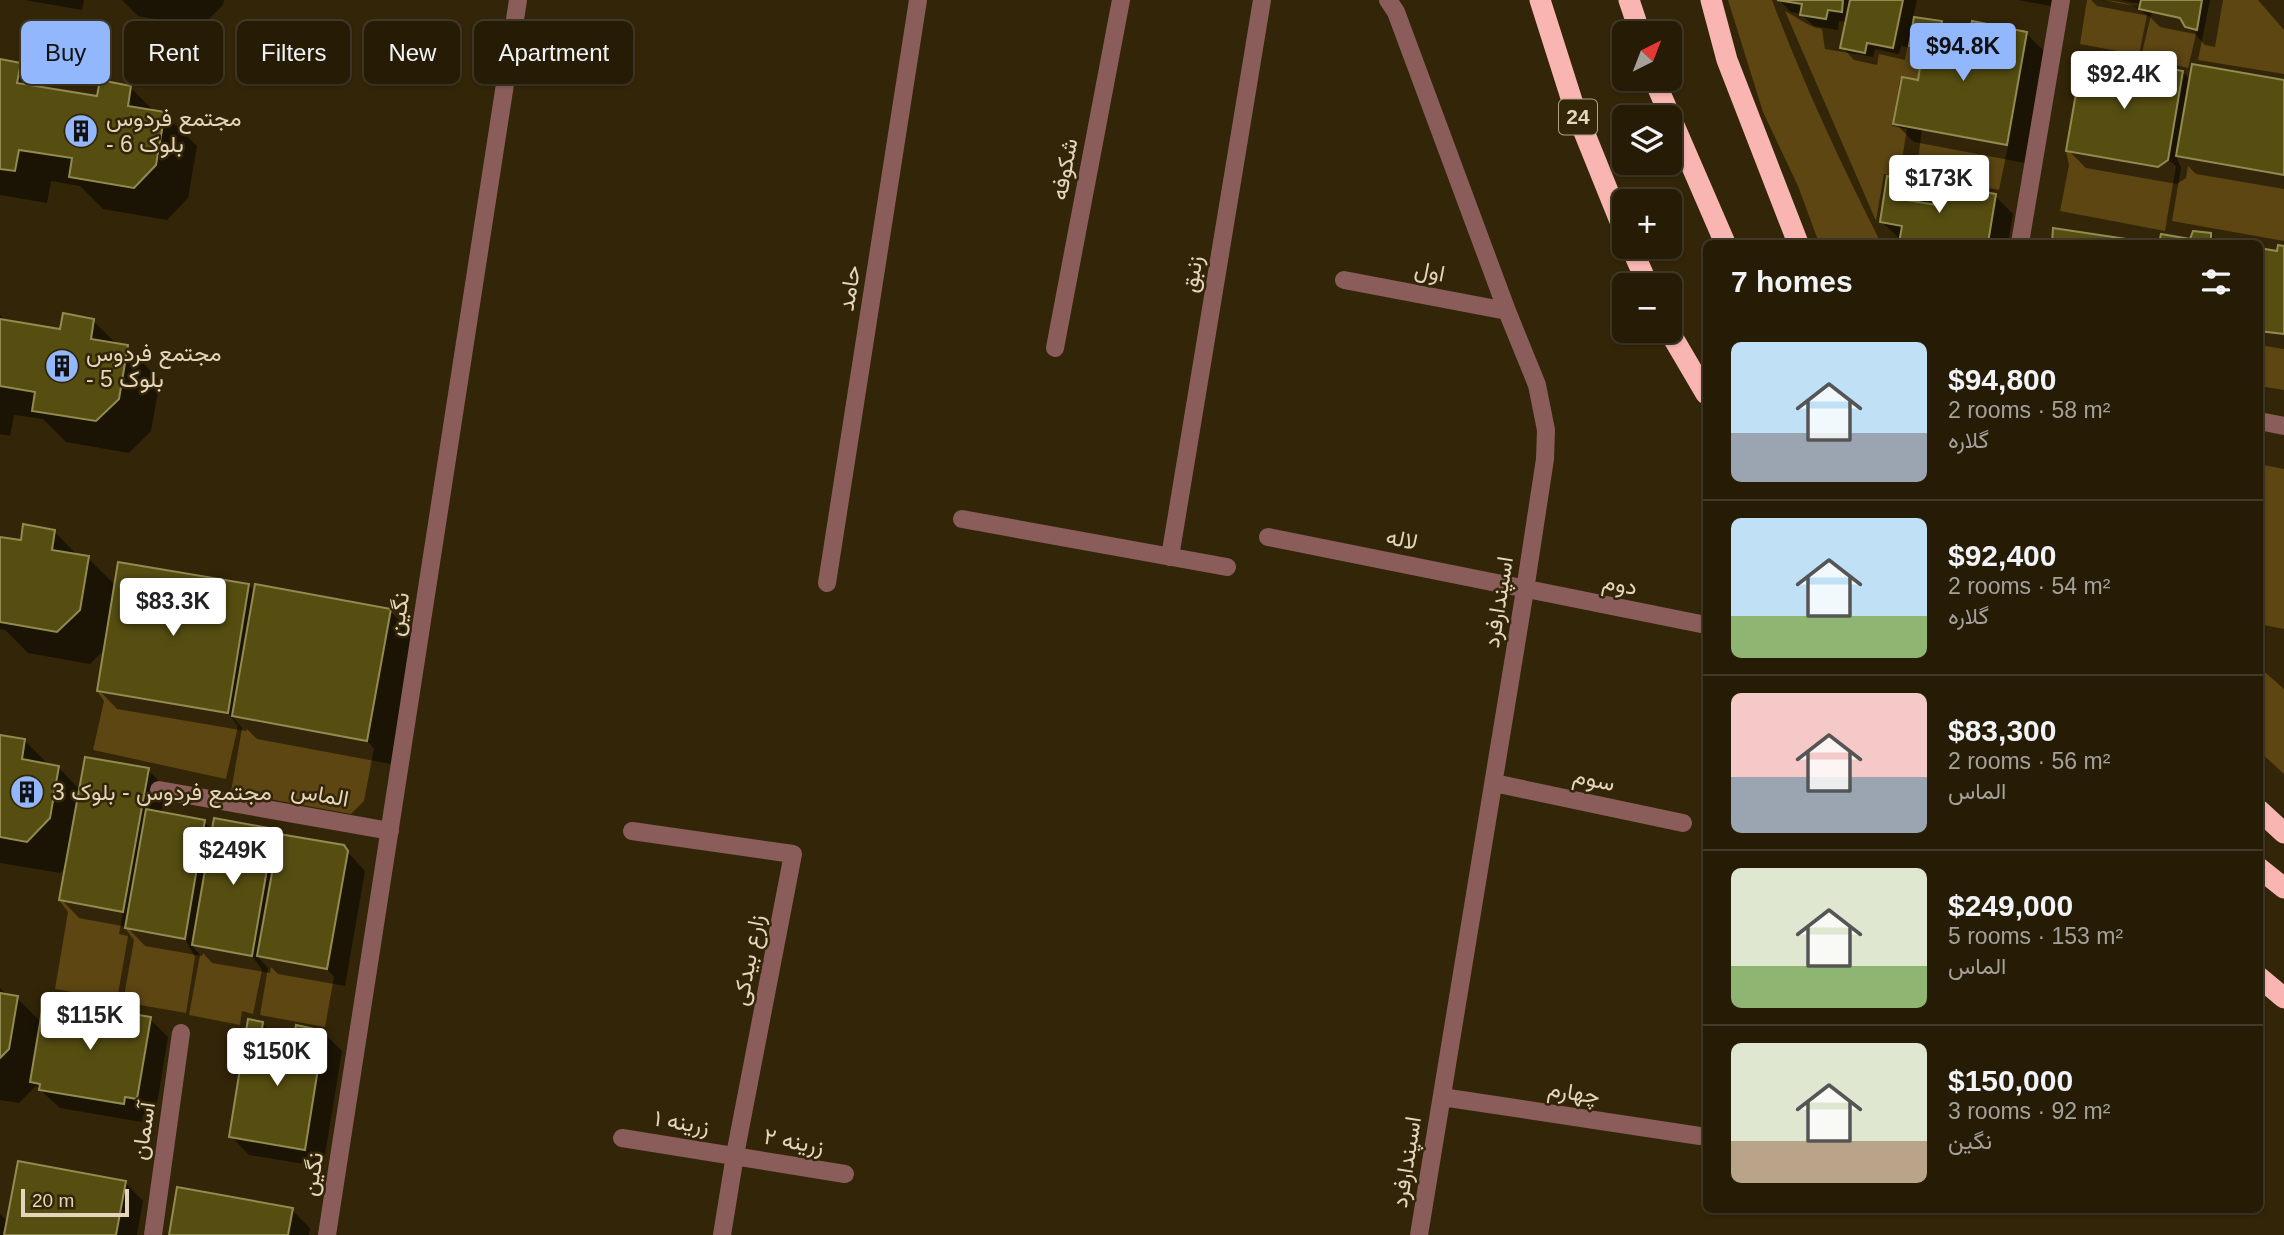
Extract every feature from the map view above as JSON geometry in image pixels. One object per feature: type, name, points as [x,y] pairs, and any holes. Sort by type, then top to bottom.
[{"type":"highway","name":"24","points":[[1540,0],[1574,107],[1612,201]]},
{"type":"highway","points":[[1629,0],[1636,21]]},
{"type":"highway","points":[[1711,0],[1727,60],[1797,240]]},
{"type":"highway","points":[[1659,91],[1723,240]]},
{"type":"highway","points":[[1675,343],[1703,389]]},
{"type":"highway","points":[[2263,814],[2284,833]]},
{"type":"highway","points":[[2263,871],[2284,888]]},
{"type":"highway","points":[[2263,980],[2284,998]]},
{"type":"street","name":"نگین","points":[[327,1235],[518,0]]},
{"type":"street","name":"حامد","points":[[827,583],[918,0]]},
{"type":"street","name":"شکوفه","points":[[1055,348],[1121,0]]},
{"type":"street","name":"زنبق","points":[[1170,557],[1262,0]]},
{"type":"street","name":"اسپندارفرد","points":[[1388,0],[1395,12],[1537,385],[1546,430],[1545,459],[1525,590],[1419,1235]]},
{"type":"street","points":[[2021,240],[2061,0]]},
{"type":"street","name":"اول","points":[[1344,280],[1507,311]]},
{"type":"street","points":[[2263,422],[2284,426]]},
{"type":"street","points":[[962,519],[1227,566]]},
{"type":"street","name":"لاله","points":[[1268,537],[1525,590]]},
{"type":"street","name":"دوم","points":[[1525,590],[1703,624]]},
{"type":"street","name":"سوم","points":[[1494,783],[1683,823]]},
{"type":"street","name":"الماس","points":[[159,790],[390,831]]},
{"type":"street","name":"زارع بیدکی","points":[[632,831],[793,854],[722,1235]]},
{"type":"street","name":"آسمان","points":[[153,1235],[181,1033]]},
{"type":"street","name":"چهارم","points":[[1442,1097],[1700,1136]]},
{"type":"street","name":"زرینه ۱","points":[[622,1138],[735,1155]]},
{"type":"street","name":"زرینه ۲","points":[[735,1155],[845,1174]]},
{"type":"shaded area","points":[[1728,0],[1772,0],[1796,62],[1880,240],[1818,240],[1798,186],[1763,112]]},
{"type":"shaded area","points":[[2087,0],[2127,4],[2147,15],[2139,55],[2080,44]]},
{"type":"shaded area","points":[[2210,0],[2258,0],[2284,30],[2284,74],[2198,60]]},
{"type":"shaded area","points":[[1785,11],[1822,29],[1825,49],[1873,57],[1875,49],[1899,54],[1901,46],[1926,50],[1920,83],[1900,79],[1892,126],[1907,129],[1899,177],[1884,174],[1876,221]]},
{"type":"shaded area","points":[[2152,11],[2180,18],[2185,27],[2197,30],[2188,68],[2141,57]]},
{"type":"shaded area","points":[[1922,128],[2008,146],[1999,190],[1930,176],[1918,160]]},
{"type":"shaded area","points":[[2066,151],[2158,167],[2168,160],[2176,166],[2165,231],[2060,211],[2069,165]]},
{"type":"shaded area","points":[[2176,156],[2284,174],[2284,241],[2172,221],[2181,168]]},
{"type":"shaded area","points":[[2263,331],[2284,334],[2284,390],[2263,387]]},
{"type":"shaded area","points":[[2263,465],[2284,469],[2284,629],[2263,625]]},
{"type":"shaded area","points":[[2263,671],[2284,689],[2284,774],[2263,755]]},
{"type":"shaded area","points":[[97,691],[228,713],[238,726],[226,779],[93,750],[104,701]]},
{"type":"shaded area","points":[[232,716],[367,741],[374,748],[364,801],[351,814],[231,792],[242,728]]},
{"type":"shaded area","points":[[59,900],[123,912],[119,934],[128,936],[117,1000],[55,989],[68,912]]},
{"type":"shaded area","points":[[125,928],[185,939],[195,957],[186,1013],[123,1002],[134,940]]},
{"type":"shaded area","points":[[192,945],[252,956],[262,970],[253,1014],[242,1011],[240,1025],[189,1015],[200,955]]},
{"type":"shaded area","points":[[257,956],[327,969],[334,977],[325,1027],[260,1015],[268,968]]},
{"type":"building","points":[[1777,0],[1843,0],[1842,12],[1828,10],[1826,19],[1800,15],[1802,4]]},
{"type":"building","points":[[1850,0],[1903,0],[1893,48],[1867,43],[1865,53],[1840,48]]},
{"type":"building","points":[[2141,0],[2202,0],[2197,30],[2185,27],[2180,18],[2139,9]]},
{"type":"building","points":[[1914,17],[1942,21],[1938,45],[1967,51],[1972,21],[2027,32],[2007,145],[1893,124],[1902,77],[1918,80],[1923,49],[1909,46]]},
{"type":"building","points":[[2083,53],[2183,71],[2168,160],[2158,167],[2066,151]]},
{"type":"building","name":"مجتمع فردوس - بلوک 6","points":[[0,59],[21,63],[17,83],[97,96],[99,84],[110,82],[131,86],[128,106],[165,112],[156,165],[134,188],[69,177],[72,158],[19,150],[15,171],[0,169]]},
{"type":"building","points":[[2192,64],[2284,80],[2284,175],[2176,156]]},
{"type":"building","points":[[1887,176],[1909,180],[1906,200],[1937,205],[1941,184],[1996,194],[1988,240],[1900,240],[1902,226],[1880,222]]},
{"type":"building","points":[[2053,228],[2133,240],[2052,240]]},
{"type":"building","points":[[2193,231],[2211,233],[2211,240],[2160,240],[2161,234],[2190,239]]},
{"type":"building","points":[[2278,245],[2284,246],[2284,334],[2263,331],[2263,249],[2277,251]]},
{"type":"building","name":"مجتمع فردوس - بلوک 5","points":[[63,313],[94,319],[91,339],[128,345],[119,399],[96,421],[32,411],[35,392],[0,386],[0,319],[60,329]]},
{"type":"building","points":[[23,524],[55,530],[52,550],[89,556],[80,610],[57,632],[0,622],[0,537],[21,540]]},
{"type":"building","points":[[118,562],[249,584],[228,713],[97,691]]},
{"type":"building","points":[[255,584],[391,609],[367,741],[232,716]]},
{"type":"building","name":"مجتمع فردوس - بلوک 3","points":[[0,735],[25,739],[22,759],[59,766],[50,818],[27,842],[0,837]]},
{"type":"building","points":[[85,757],[149,768],[123,912],[59,900]]},
{"type":"building","points":[[146,809],[205,820],[185,939],[125,928]]},
{"type":"building","points":[[214,818],[274,829],[252,956],[192,945]]},
{"type":"building","points":[[279,834],[344,845],[348,851],[327,969],[257,956]]},
{"type":"building","points":[[0,993],[18,996],[9,1049],[0,1058]]},
{"type":"building","points":[[44,999],[151,1017],[137,1099],[125,1097],[124,1104],[39,1090],[40,1084],[30,1082]]},
{"type":"building","points":[[248,1019],[263,1022],[260,1043],[292,1049],[296,1025],[324,1031],[305,1150],[229,1137]]},
{"type":"building","points":[[18,1161],[126,1181],[116,1235],[4,1235]]},
{"type":"building","points":[[177,1187],[293,1208],[288,1235],[169,1235]]},
{"type":"place","name":"مجتمع فردوس - بلوک 6","points":[[81,131]]},
{"type":"place","name":"مجتمع فردوس - بلوک 5","points":[[62,366]]},
{"type":"place","name":"مجتمع فردوس - بلوک 3","points":[[27,792]]}]
